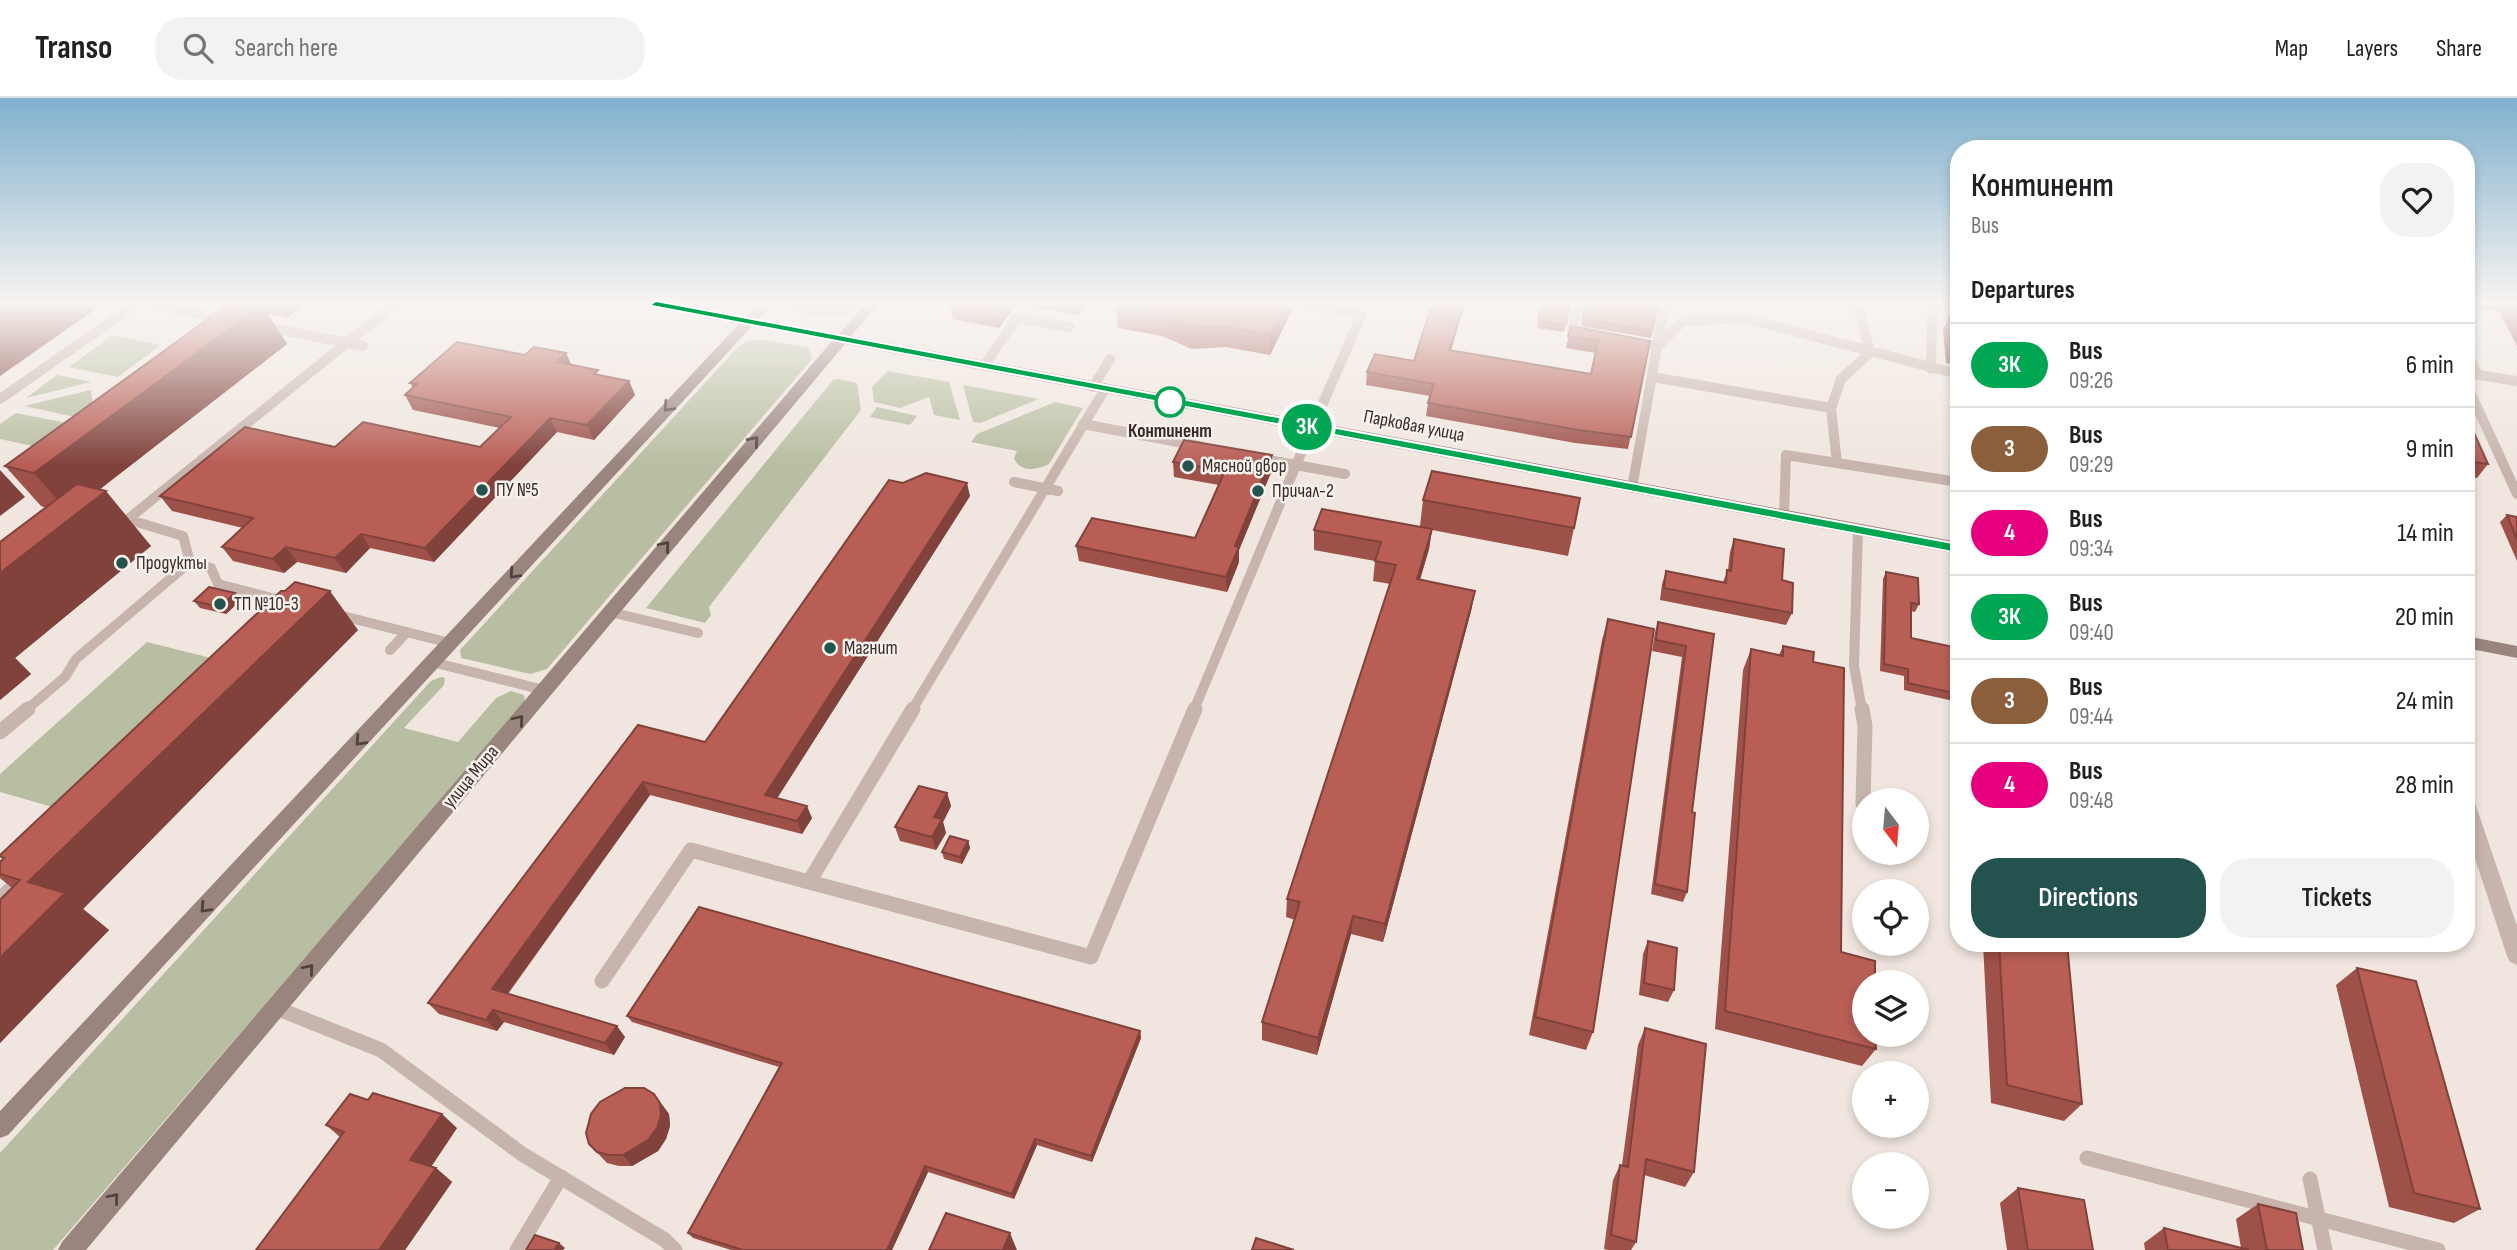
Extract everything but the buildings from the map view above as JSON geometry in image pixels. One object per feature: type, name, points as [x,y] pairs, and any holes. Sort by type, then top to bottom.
[{"type":"main road","points":[[0,1127],[716,358]]},
{"type":"main road","name":"улица Мира","points":[[70,1250],[826,358]]},
{"type":"main road","name":"Парковая улица","points":[[941,358],[1950,547]]},
{"type":"main road","points":[[2475,644],[2517,652]]},
{"type":"street","points":[[2475,830],[2517,956]]},
{"type":"lane","points":[[0,399],[59,358]]},
{"type":"lane","points":[[110,532],[130,520],[330,358]]},
{"type":"lane","points":[[984,366],[990,358]]},
{"type":"lane","points":[[602,981],[691,850],[1091,957],[1343,358]]},
{"type":"lane","points":[[1632,488],[1655,358]]},
{"type":"lane","points":[[1837,463],[1831,408],[1841,379],[1865,358]]},
{"type":"lane","points":[[1888,358],[1950,373]]},
{"type":"lane","points":[[1931,358],[1931,369]]},
{"type":"lane","points":[[809,882],[1051,489],[1083,424],[1110,359]]},
{"type":"lane","points":[[2475,374],[2517,380]]},
{"type":"lane","points":[[1652,376],[1831,408]]},
{"type":"lane","points":[[2475,403],[2517,494]]},
{"type":"lane","points":[[1083,424],[1216,449]]},
{"type":"lane","points":[[1243,455],[1345,474]]},
{"type":"lane","points":[[1784,516],[1786,455],[1950,481]]},
{"type":"lane","points":[[1014,482],[1051,489]]},
{"type":"lane","points":[[130,520],[183,536],[190,562]]},
{"type":"lane","points":[[1858,530],[1854,667],[1866,726],[1864,788]]},
{"type":"lane","points":[[190,562],[211,568],[218,584],[303,606],[293,615]]},
{"type":"lane","points":[[0,732],[65,677],[76,659],[190,562]]},
{"type":"lane","points":[[316,609],[450,643]]},
{"type":"lane","points":[[610,612],[698,632]]},
{"type":"lane","points":[[390,649],[407,632]]},
{"type":"lane","points":[[432,662],[544,690]]},
{"type":"lane","points":[[0,899],[29,871]]},
{"type":"lane","points":[[276,1008],[381,1050],[522,1154],[665,1240],[675,1250]]},
{"type":"lane","points":[[2087,1158],[2438,1250]]},
{"type":"lane","points":[[517,1250],[561,1177]]},
{"type":"lane","points":[[2310,1179],[2325,1250]]},
{"type":"green space","points":[[82,358],[144,358],[118,377],[69,367]]},
{"type":"green space","points":[[728,358],[812,358],[547,669],[530,674],[461,658],[460,650]]},
{"type":"green space","points":[[888,371],[949,382],[960,420],[934,415],[929,397],[900,408],[874,402],[872,387]]},
{"type":"green space","points":[[57,375],[91,382],[26,398]]},
{"type":"green space","points":[[833,380],[857,383],[861,410],[709,607],[711,615],[705,623],[646,608]]},
{"type":"green space","points":[[963,385],[1039,399],[980,423],[973,422]]},
{"type":"green space","points":[[91,390],[94,421],[24,406]]},
{"type":"green space","points":[[1055,402],[1083,408],[1049,464],[1034,469],[1024,468],[1014,458],[1017,451],[971,442],[977,434]]},
{"type":"green space","points":[[877,407],[917,416],[910,425],[870,417]]},
{"type":"green space","points":[[16,413],[82,426],[51,450],[0,439],[0,424]]},
{"type":"green space","points":[[147,642],[215,659],[56,808],[0,792],[0,774]]},
{"type":"green space","points":[[445,678],[444,685],[404,728],[458,742],[496,698],[511,691],[524,695],[525,703],[53,1250],[0,1250],[0,1153],[431,681]]},
{"type":"bus line","name":"3К","points":[[942,358],[1950,547]]},
{"type":"place","name":"Континент","points":[[1170,402]]},
{"type":"place","name":"Мясной двор","points":[[1188,466]]},
{"type":"place","name":"ПУ №5","points":[[482,490]]},
{"type":"place","name":"Причал-2","points":[[1258,491]]},
{"type":"place","name":"Продукты","points":[[122,563]]},
{"type":"place","name":"ТП №10-3","points":[[220,604]]},
{"type":"place","name":"Магнит","points":[[830,648]]}]
